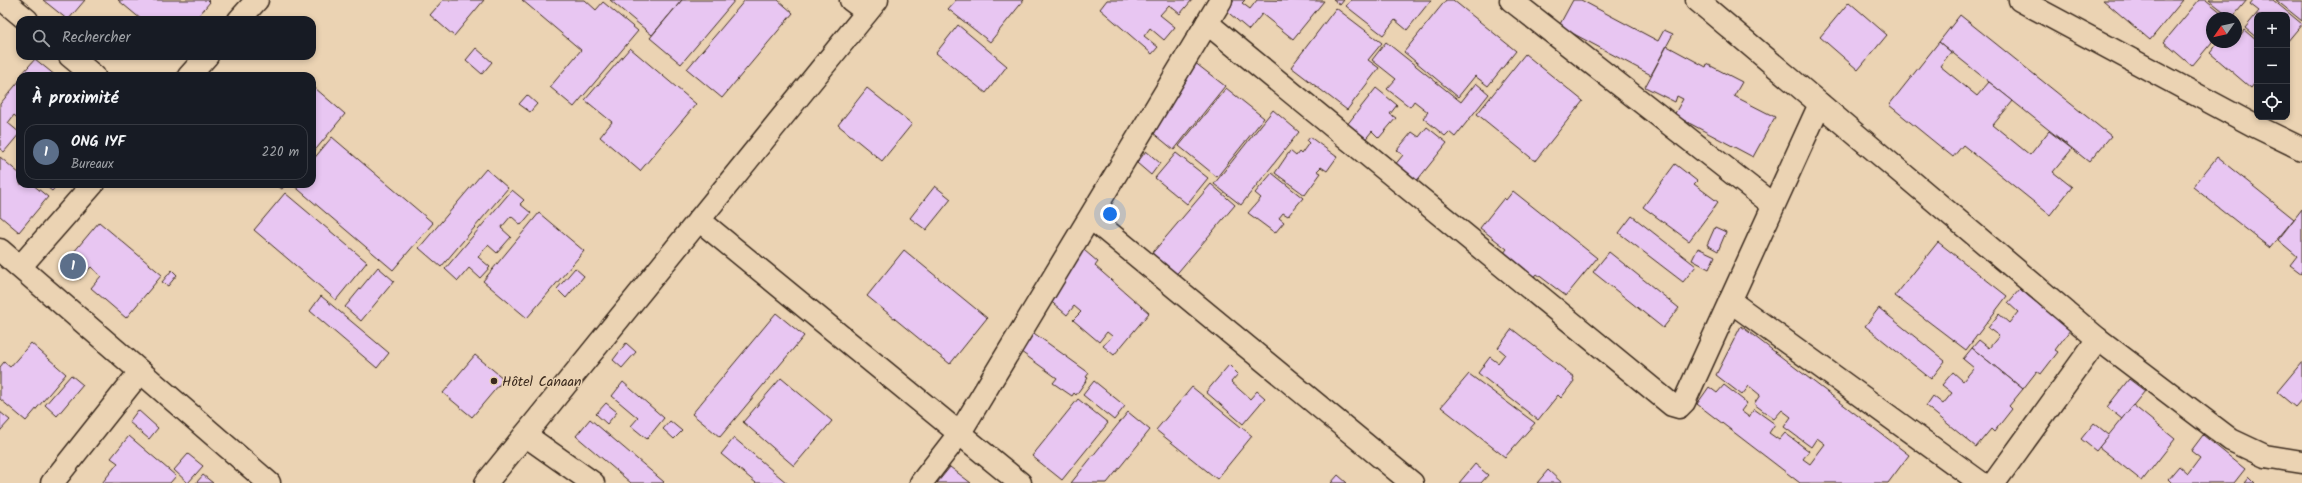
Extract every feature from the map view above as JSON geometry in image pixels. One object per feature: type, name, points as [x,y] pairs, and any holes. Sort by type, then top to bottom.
[{"type":"street","points":[[4,0],[22,16]]},
{"type":"street","points":[[243,16],[257,0]]},
{"type":"street","points":[[921,483],[959,434],[1091,218],[1221,0]]},
{"type":"street","points":[[1511,0],[1773,206]]},
{"type":"street","points":[[1697,0],[2098,339],[2231,440],[2265,456],[2302,462]]},
{"type":"street","points":[[2020,0],[2253,125],[2302,149]]},
{"type":"street","points":[[486,483],[699,220],[865,4]]},
{"type":"street","points":[[1207,23],[1672,405],[1679,407],[1684,402],[1820,104]]},
{"type":"street","points":[[75,60],[89,72]]},
{"type":"street","points":[[193,72],[203,60]]},
{"type":"street","points":[[20,267],[89,188]]},
{"type":"street","points":[[1091,218],[1412,483]]},
{"type":"street","points":[[699,220],[1020,483]]},
{"type":"street","points":[[0,250],[269,483]]},
{"type":"street","points":[[1730,301],[1981,483]]},
{"type":"street","points":[[1994,483],[2098,339]]},
{"type":"street","points":[[52,483],[140,372]]},
{"type":"street","points":[[524,435],[593,483]]},
{"type":"building","points":[[43,0],[85,0],[71,16],[63,16]]},
{"type":"building","points":[[118,0],[208,0],[210,2],[198,16],[137,16]]},
{"type":"building","points":[[443,0],[484,0],[454,36],[430,15]]},
{"type":"building","points":[[522,0],[585,0],[596,10],[603,2],[638,31],[574,107],[550,87],[581,50]]},
{"type":"building","points":[[610,0],[682,0],[652,35]]},
{"type":"building","points":[[682,0],[735,0],[681,64],[650,38]]},
{"type":"building","points":[[745,0],[778,0],[793,13],[722,98],[687,69]]},
{"type":"building","points":[[956,0],[1024,0],[990,42],[948,9]]},
{"type":"building","points":[[1107,0],[1192,0],[1180,14],[1169,5],[1160,15],[1175,27],[1164,40],[1150,28],[1144,36],[1158,47],[1152,54],[1100,9]]},
{"type":"building","points":[[1231,0],[1245,0],[1242,3],[1250,9],[1257,0],[1324,1],[1293,39],[1262,14],[1249,30],[1224,9]]},
{"type":"building","points":[[1333,0],[1344,0],[1340,5]]},
{"type":"building","points":[[1351,0],[1431,0],[1407,30],[1395,20],[1383,35],[1346,6]]},
{"type":"building","points":[[1446,0],[1453,0],[1516,51],[1488,86],[1475,76],[1458,97],[1404,52]]},
{"type":"building","points":[[1573,0],[1581,0],[1658,41],[1664,30],[1673,34],[1651,75],[1559,26]]},
{"type":"building","points":[[2103,0],[2183,0],[2150,40]]},
{"type":"building","points":[[2199,0],[2206,0],[2221,12],[2206,12],[2207,48],[2192,66],[2164,42]]},
{"type":"building","points":[[2209,0],[2247,0],[2237,12],[2224,12]]},
{"type":"building","points":[[2253,0],[2273,0],[2288,12],[2258,12],[2259,11],[2250,4]]},
{"type":"building","points":[[2276,0],[2302,0],[2302,21]]},
{"type":"building","points":[[1849,2],[1887,35],[1858,70],[1820,37]]},
{"type":"building","points":[[1336,8],[1382,43],[1368,60],[1379,68],[1347,110],[1291,67]]},
{"type":"building","points":[[2290,14],[2302,24],[2290,38]]},
{"type":"building","points":[[1960,15],[2111,136],[2089,162],[1939,42]]},
{"type":"building","points":[[2254,17],[2254,36],[2245,28]]},
{"type":"building","points":[[958,25],[1007,66],[986,93],[936,53]]},
{"type":"building","points":[[2244,30],[2254,38],[2254,84],[2251,88],[2210,53],[2214,48],[2242,48],[2242,33]]},
{"type":"building","points":[[1386,42],[1461,102],[1476,83],[1489,94],[1455,137],[1449,132],[1445,136],[1423,118],[1428,112],[1414,101],[1410,107],[1387,89],[1396,79],[1372,60]]},
{"type":"building","points":[[1939,42],[1951,52],[1940,66],[1977,96],[1989,82],[2013,101],[1993,125],[2030,155],[2049,131],[2072,149],[2053,172],[2072,187],[2050,215],[1963,145],[1953,157],[1889,105]]},
{"type":"building","points":[[1667,46],[1706,67],[1707,64],[1742,82],[1734,96],[1775,117],[1753,157],[1674,115],[1683,99],[1677,96],[1675,102],[1645,87]]},
{"type":"building","points":[[476,48],[492,62],[482,74],[466,60]]},
{"type":"building","points":[[630,48],[696,104],[640,171],[600,137],[612,122],[585,100]]},
{"type":"building","points":[[1525,54],[1583,101],[1535,161],[1477,114]]},
{"type":"building","points":[[34,60],[36,60],[51,72],[24,72]]},
{"type":"building","points":[[1194,62],[1225,86],[1174,150],[1152,132]]},
{"type":"building","points":[[16,85],[16,117],[14,115],[8,123],[16,130],[16,138],[4,152],[0,149],[0,104]]},
{"type":"building","points":[[867,88],[912,124],[882,161],[838,125]]},
{"type":"building","points":[[1226,88],[1264,118],[1217,177],[1179,146]]},
{"type":"building","points":[[1376,88],[1397,105],[1390,114],[1396,118],[1379,138],[1372,131],[1364,141],[1346,126]]},
{"type":"building","points":[[316,89],[345,114],[316,149]]},
{"type":"building","points":[[527,95],[537,104],[530,112],[519,104]]},
{"type":"building","points":[[1273,110],[1299,132],[1241,205],[1214,184]]},
{"type":"building","points":[[1427,127],[1447,143],[1415,183],[1394,166],[1403,155],[1397,150],[1412,132],[1419,137]]},
{"type":"building","points":[[332,137],[433,223],[393,270],[297,188],[316,188],[316,156]]},
{"type":"building","points":[[1310,137],[1337,157],[1327,171],[1321,167],[1317,171],[1321,173],[1305,195],[1275,173],[1290,151],[1296,156],[1299,152],[1301,154],[1309,143],[1307,141]]},
{"type":"building","points":[[1146,151],[1160,163],[1151,175],[1137,163]]},
{"type":"building","points":[[1176,153],[1208,178],[1187,204],[1155,178]]},
{"type":"building","points":[[0,157],[16,171],[16,188],[37,188],[48,197],[19,232],[0,216]]},
{"type":"building","points":[[2217,157],[2294,219],[2270,248],[2193,187]]},
{"type":"building","points":[[1675,164],[1697,181],[1694,184],[1718,202],[1689,241],[1643,207]]},
{"type":"building","points":[[486,169],[508,188],[441,267],[419,248]]},
{"type":"building","points":[[1272,173],[1303,198],[1288,216],[1283,213],[1279,218],[1284,222],[1275,233],[1248,213],[1261,198],[1255,193]]},
{"type":"building","points":[[1211,184],[1235,205],[1173,278],[1149,257]]},
{"type":"building","points":[[935,186],[951,199],[926,230],[910,218]]},
{"type":"building","points":[[512,190],[524,200],[520,204],[531,213],[521,225],[511,216],[501,228],[511,237],[497,253],[488,245],[478,257],[490,267],[480,278],[469,268],[458,281],[445,269]]},
{"type":"building","points":[[1513,191],[1597,258],[1566,296],[1537,274],[1530,282],[1500,258],[1507,249],[1480,228],[1504,198],[1506,200]]},
{"type":"building","points":[[285,193],[367,262],[336,300],[254,230]]},
{"type":"building","points":[[2302,209],[2302,274],[2290,265],[2297,256],[2278,240]]},
{"type":"building","points":[[539,213],[584,251],[527,318],[483,281]]},
{"type":"building","points":[[1632,216],[1696,266],[1683,282],[1619,233]]},
{"type":"building","points":[[99,222],[162,275],[126,318],[91,288],[101,276],[91,267],[80,279],[63,265]]},
{"type":"building","points":[[1715,227],[1726,232],[1718,251],[1707,245]]},
{"type":"building","points":[[1938,242],[2007,296],[1966,350],[1895,296]]},
{"type":"building","points":[[1078,245],[1098,262],[1095,266],[1149,313],[1114,355],[1103,346],[1112,336],[1107,332],[1099,342],[1073,320],[1081,312],[1074,306],[1067,315],[1047,298]]},
{"type":"building","points":[[1698,248],[1715,256],[1709,269],[1692,260]]},
{"type":"building","points":[[904,250],[987,318],[950,364],[867,296]]},
{"type":"building","points":[[1609,252],[1679,308],[1663,328],[1593,272]]},
{"type":"building","points":[[378,267],[394,281],[361,321],[345,307]]},
{"type":"building","points":[[575,268],[584,276],[566,298],[557,289]]},
{"type":"building","points":[[172,270],[177,275],[168,286],[162,282]]},
{"type":"building","points":[[2020,289],[2070,330],[2055,350],[2058,352],[2041,374],[2037,371],[2023,389],[1972,348],[1979,340],[1989,348],[1999,336],[1988,328],[1999,314],[2009,323],[2018,312],[2008,303]]},
{"type":"building","points":[[321,296],[389,353],[377,368],[310,311]]},
{"type":"building","points":[[1879,308],[1945,361],[1931,379],[1865,326]]},
{"type":"building","points":[[776,313],[804,336],[720,437],[692,414]]},
{"type":"building","points":[[1741,326],[1909,455],[1888,483],[1800,483],[1697,404],[1709,387],[1717,393],[1724,385],[1747,403],[1741,411],[1749,417],[1754,409],[1775,424],[1769,433],[1779,440],[1785,433],[1809,451],[1803,459],[1810,464],[1825,444],[1817,438],[1811,447],[1784,427],[1791,417],[1782,410],[1774,419],[1754,404],[1760,395],[1749,386],[1742,395],[1716,375]]},
{"type":"building","points":[[1512,329],[1574,377],[1574,381],[1561,398],[1558,395],[1538,420],[1478,373],[1490,357],[1498,363],[1505,354],[1498,348]]},
{"type":"building","points":[[1031,331],[1089,373],[1086,377],[1088,378],[1076,395],[1074,393],[1072,396],[1053,383],[1057,378],[1017,349]]},
{"type":"building","points":[[31,343],[66,374],[26,421],[0,399],[0,367],[4,362],[10,367]]},
{"type":"building","points":[[626,343],[636,352],[622,368],[613,360]]},
{"type":"building","points":[[1972,348],[2023,389],[2009,406],[2012,409],[1994,432],[1991,429],[1976,447],[1926,406],[1933,396],[1943,404],[1952,393],[1942,385],[1953,372],[1963,381],[1974,368],[1963,359]]},
{"type":"building","points":[[475,355],[504,379],[472,417],[443,393]]},
{"type":"building","points":[[2302,362],[2302,399],[2295,407],[2277,392]]},
{"type":"building","points":[[1229,365],[1238,374],[1231,382],[1250,399],[1257,391],[1265,398],[1243,424],[1206,392]]},
{"type":"building","points":[[1469,374],[1535,423],[1505,457],[1441,407]]},
{"type":"building","points":[[71,375],[83,385],[57,416],[45,405]]},
{"type":"building","points":[[781,378],[832,421],[794,466],[743,422]]},
{"type":"building","points":[[2129,379],[2145,391],[2122,419],[2107,407]]},
{"type":"building","points":[[1094,381],[1125,406],[1114,420],[1083,395]]},
{"type":"building","points":[[623,382],[664,418],[647,439],[631,426],[638,418],[612,396]]},
{"type":"building","points":[[1192,387],[1252,436],[1217,479],[1156,430]]},
{"type":"building","points":[[1078,399],[1108,423],[1062,480],[1032,456]]},
{"type":"building","points":[[606,403],[617,412],[607,424],[596,414]]},
{"type":"building","points":[[2133,405],[2175,439],[2142,481],[2099,447]]},
{"type":"building","points":[[138,410],[158,428],[149,439],[129,422]]},
{"type":"building","points":[[0,412],[10,420],[0,431]]},
{"type":"building","points":[[1128,412],[1150,430],[1107,483],[1071,483]]},
{"type":"building","points":[[590,419],[664,482],[631,483],[576,436]]},
{"type":"building","points":[[670,421],[682,431],[674,439],[663,429]]},
{"type":"building","points":[[2094,423],[2109,435],[2096,451],[2081,439]]},
{"type":"building","points":[[2203,435],[2245,469],[2234,483],[2172,483],[2168,479],[2179,466],[2188,474],[2200,458],[2191,451]]},
{"type":"building","points":[[129,436],[176,476],[170,483],[102,483],[118,463],[111,458]]},
{"type":"building","points":[[734,438],[787,483],[756,483],[721,454]]},
{"type":"building","points":[[188,454],[203,466],[188,483],[174,470]]},
{"type":"building","points":[[1475,464],[1488,475],[1481,483],[1459,483]]},
{"type":"building","points":[[950,467],[971,483],[937,483]]},
{"type":"building","points":[[1548,470],[1562,483],[1537,483]]},
{"type":"building","points":[[203,475],[213,483],[196,483]]},
{"type":"building","points":[[1338,475],[1347,483],[1331,483]]},
{"type":"building","points":[[2249,477],[2255,483],[2244,483]]},
{"type":"place","name":"ONG IYF","points":[[73,266]]},
{"type":"place","name":"Hôtel Canaan","points":[[494,381]]}]
